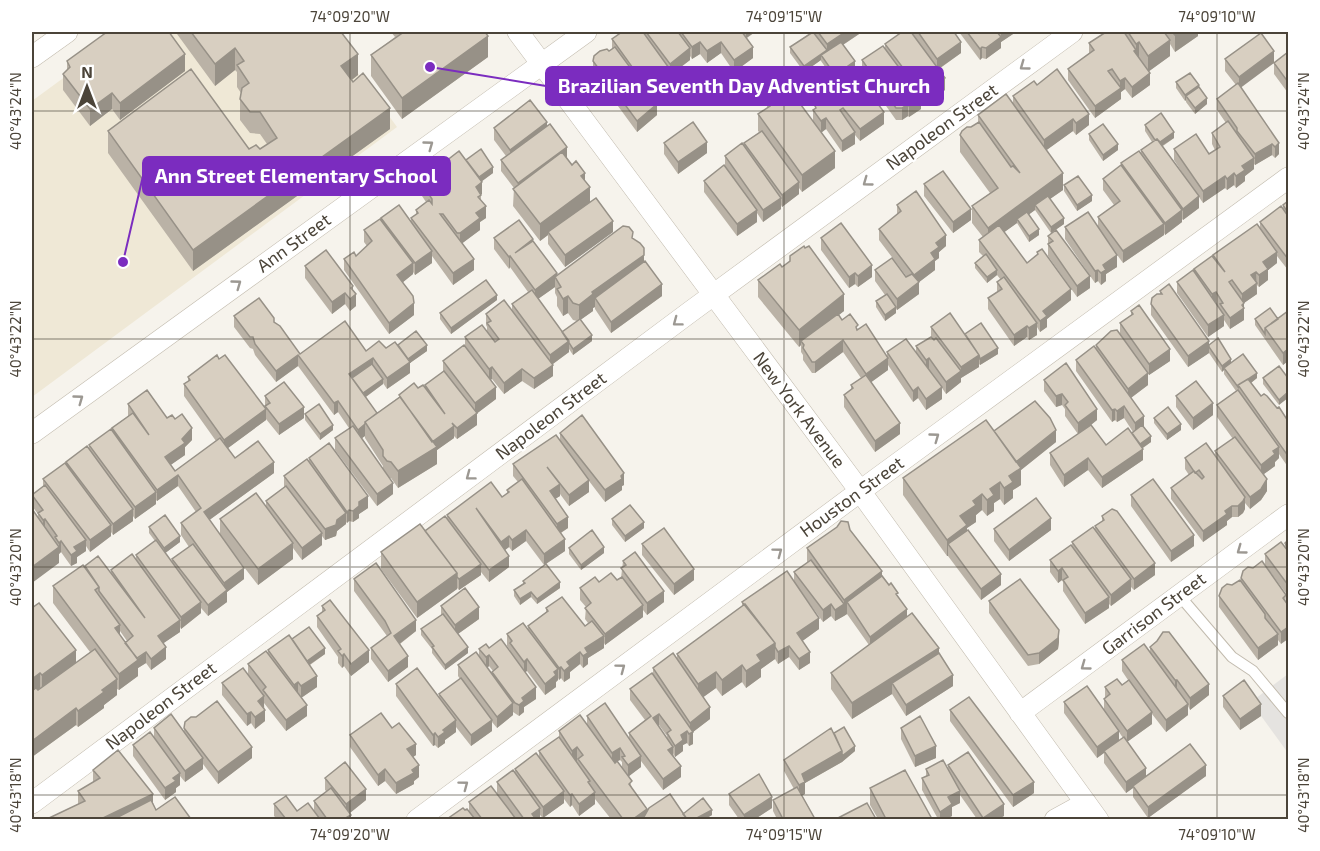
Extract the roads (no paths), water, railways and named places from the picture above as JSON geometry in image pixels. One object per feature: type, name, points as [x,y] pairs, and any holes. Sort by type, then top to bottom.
[{"type":"street","points":[[32,57],[68,32]]},
{"type":"street","name":"New York Avenue","points":[[518,32],[860,491],[1092,811]]},
{"type":"street","name":"Ann Street","points":[[32,433],[585,32]]},
{"type":"street","name":"Napoleon Street","points":[[32,803],[1071,32]]},
{"type":"street","name":"Houston Street","points":[[417,819],[1288,178]]},
{"type":"street","name":"Garrison Street","points":[[1020,713],[1288,515]]},
{"type":"street","points":[[1054,819],[1092,811]]},
{"type":"lane","points":[[1179,595],[1232,657],[1253,671],[1288,713]]},
{"type":"place","name":"Brazilian Seventh Day Adventist Church","points":[[430,67]]},
{"type":"place","name":"Ann Street Elementary School","points":[[123,262]]}]
